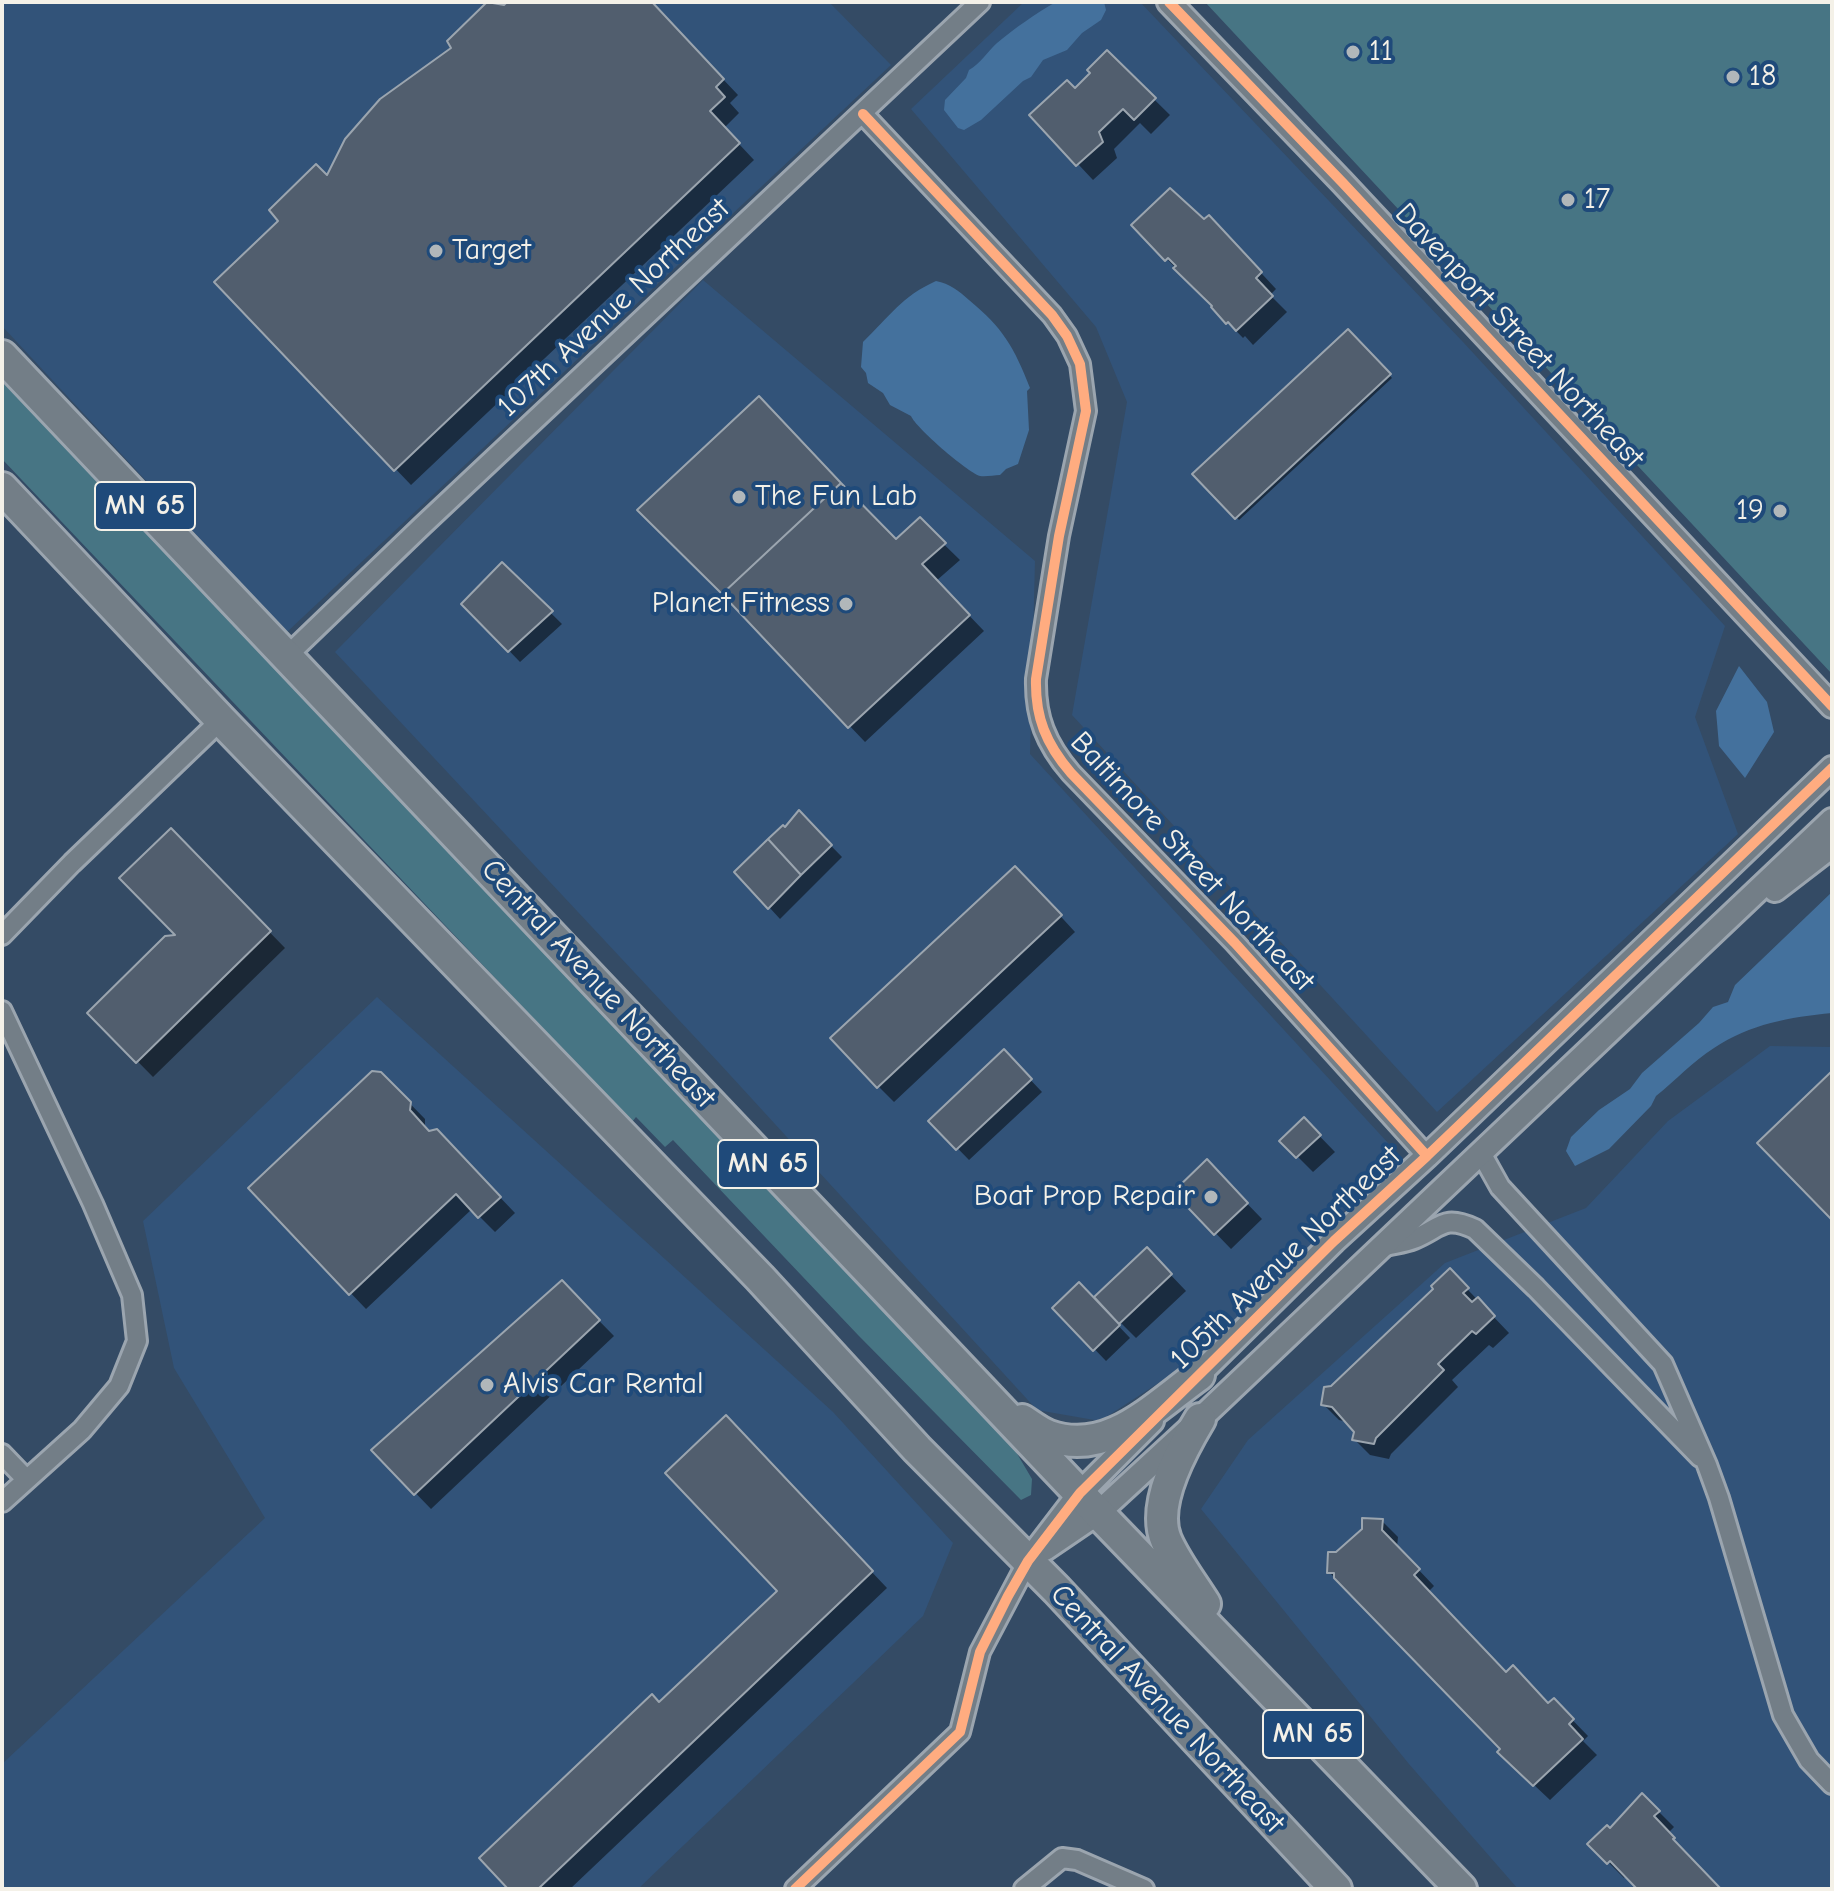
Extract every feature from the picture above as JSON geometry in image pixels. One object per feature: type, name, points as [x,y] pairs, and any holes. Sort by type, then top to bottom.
[{"type":"highway","name":"Central Avenue Northeast","points":[[2,356],[1089,1503],[1461,1889]]},
{"type":"highway","name":"Central Avenue Northeast","points":[[2,488],[221,720],[760,1278],[917,1449],[1028,1561],[1336,1889]]},
{"type":"highway","points":[[998,1407],[1048,1436],[1075,1442],[1099,1440],[1123,1430],[1199,1375]]},
{"type":"highway","points":[[1200,1419],[1171,1475],[1163,1514],[1165,1537],[1238,1656]]},
{"type":"street","name":"107th Avenue Northeast","points":[[288,655],[980,2]]},
{"type":"street","name":"Davenport Street Northeast","points":[[1169,2],[1342,182],[1832,706]]},
{"type":"street","name":"Baltimore Street Northeast","points":[[863,114],[1052,315],[1067,336],[1080,364],[1086,411],[1059,536],[1036,679],[1038,717],[1049,744],[1071,773],[1235,943],[1427,1156]]},
{"type":"street","points":[[2,935],[221,720]]},
{"type":"street","name":"105th Avenue Northeast","points":[[1028,1561],[1089,1503],[1199,1375],[1334,1241],[1427,1156],[1832,768]]},
{"type":"street","name":"105th Avenue Northeast","points":[[1089,1503],[1200,1419],[1832,820]]},
{"type":"street","points":[[1685,959],[1832,846]]},
{"type":"street","points":[[2,1011],[93,1204],[132,1295],[137,1341],[119,1386],[82,1430],[2,1502]]},
{"type":"street","points":[[1481,1153],[1500,1187],[1663,1364],[1707,1465],[1783,1715],[1809,1760],[1832,1784]]},
{"type":"street","points":[[1382,1247],[1415,1238],[1443,1223],[1464,1224],[1475,1229],[1707,1465]]},
{"type":"street","points":[[2,1454],[26,1479]]},
{"type":"street","points":[[795,1889],[960,1732],[980,1652],[1028,1561]]},
{"type":"street","points":[[1024,1889],[1062,1858],[1077,1860],[1144,1889]]},
{"type":"shaded area","points":[[2,2],[829,2],[891,65],[287,632],[2,326]]},
{"type":"shaded area","points":[[1024,2],[1140,2],[1463,342],[1725,626],[1695,717],[1738,834],[1437,1112],[1072,715],[1127,402],[1096,327],[911,109]]},
{"type":"shaded area","points":[[1056,2],[1104,2],[1106,10],[1101,20],[1082,33],[1067,50],[1043,60],[1031,77],[981,120],[964,130],[958,128],[944,110],[945,100],[966,78],[969,70],[997,43]]},
{"type":"shaded area","points":[[1205,2],[1832,2],[1832,674],[1818,659]]},
{"type":"shaded area","points":[[703,280],[1035,561],[1030,754],[1400,1156],[1200,1356],[1100,1421],[1037,1410],[720,1064],[335,652]]},
{"type":"shaded area","points":[[936,281],[961,293],[999,329],[1013,350],[1030,388],[1027,391],[1029,430],[1018,464],[1000,475],[980,476],[953,458],[911,416],[890,405],[883,393],[868,383],[861,367],[863,342],[905,300]]},
{"type":"shaded area","points":[[2,382],[101,481],[1009,1440],[1032,1479],[1031,1495],[1021,1500],[858,1335],[673,1140],[665,1147],[636,1117],[632,1122],[2,459]]},
{"type":"shaded area","points":[[1739,666],[1767,702],[1774,732],[1745,778],[1719,746],[1716,711]]},
{"type":"shaded area","points":[[1832,892],[1832,1013],[1771,1023],[1742,1033],[1714,1048],[1656,1096],[1651,1106],[1609,1149],[1575,1166],[1566,1151],[1571,1137],[1599,1110],[1630,1089],[1642,1073],[1713,1007],[1728,1002],[1735,985]]},
{"type":"shaded area","points":[[377,997],[833,1412],[953,1543],[923,1616],[638,1889],[2,1889],[2,1764],[265,1518],[174,1368],[143,1221]]},
{"type":"shaded area","points":[[1770,1046],[1832,1047],[1832,1889],[1518,1889],[1409,1764],[1201,1509],[1248,1440],[1445,1263],[1586,1208],[1668,1121]]},
{"type":"building","name":"Target","points":[[487,2],[504,5],[507,2],[652,2],[724,79],[716,87],[725,97],[710,111],[740,143],[394,471],[214,282],[278,221],[269,210],[316,164],[327,175],[345,139],[380,99],[451,48],[447,41]]},
{"type":"building","points":[[1107,50],[1156,98],[1134,120],[1123,109],[1099,132],[1103,142],[1076,166],[1029,115],[1067,80],[1075,88],[1090,73],[1087,70]]},
{"type":"building","points":[[1170,188],[1204,219],[1209,215],[1262,272],[1256,278],[1273,296],[1236,331],[1173,268],[1176,266],[1168,258],[1165,261],[1131,225]]},
{"type":"building","points":[[1348,329],[1391,374],[1235,519],[1192,474]]},
{"type":"building","name":"The Fun Lab","points":[[759,396],[841,483],[722,594],[637,510]]},
{"type":"building","name":"Planet Fitness","points":[[841,483],[896,539],[920,517],[946,543],[922,564],[970,615],[848,728],[722,594]]},
{"type":"building","points":[[502,562],[553,611],[508,652],[461,604]]},
{"type":"building","points":[[799,810],[832,845],[801,875],[768,839],[783,825],[785,827]]},
{"type":"building","points":[[171,828],[271,931],[136,1063],[87,1013],[165,936],[175,935],[119,878]]},
{"type":"building","points":[[768,839],[801,875],[768,909],[734,872]]},
{"type":"building","points":[[1015,866],[1062,915],[877,1088],[830,1038]]},
{"type":"building","points":[[1004,1049],[1032,1079],[956,1150],[928,1121]]},
{"type":"building","points":[[372,1071],[381,1072],[411,1102],[410,1110],[429,1131],[437,1129],[501,1197],[478,1218],[456,1194],[349,1295],[248,1188]]},
{"type":"building","points":[[1832,1071],[1832,1220],[1757,1143]]},
{"type":"building","points":[[1304,1117],[1321,1135],[1296,1158],[1279,1141]]},
{"type":"building","name":"Boat Prop Repair","points":[[1207,1159],[1248,1203],[1214,1235],[1173,1192]]},
{"type":"building","points":[[1147,1247],[1172,1274],[1119,1324],[1094,1297]]},
{"type":"building","points":[[1450,1268],[1469,1288],[1463,1293],[1472,1302],[1478,1297],[1495,1316],[1476,1334],[1472,1331],[1438,1364],[1444,1370],[1376,1438],[1374,1444],[1352,1440],[1354,1432],[1332,1407],[1321,1405],[1324,1387],[1331,1386],[1433,1289],[1431,1286]]},
{"type":"building","name":"Alvis Car Rental","points":[[562,1280],[600,1320],[414,1495],[371,1450]]},
{"type":"building","points":[[1079,1282],[1120,1325],[1093,1351],[1052,1308]]},
{"type":"building","points":[[726,1415],[873,1571],[538,1889],[508,1889],[479,1858],[652,1694],[659,1702],[777,1591],[665,1473]]},
{"type":"building","points":[[1362,1518],[1383,1519],[1382,1530],[1420,1569],[1414,1575],[1506,1672],[1513,1665],[1548,1703],[1554,1698],[1574,1719],[1569,1724],[1583,1739],[1533,1786],[1497,1752],[1500,1749],[1334,1578],[1334,1573],[1327,1573],[1328,1552],[1336,1552],[1362,1529]]},
{"type":"building","points":[[1642,1793],[1660,1811],[1654,1816],[1721,1889],[1637,1889],[1610,1861],[1607,1864],[1587,1844],[1607,1825],[1610,1828]]},
{"type":"cycle path","points":[[1169,2],[1342,182],[1832,706]]},
{"type":"cycle path","points":[[863,114],[1052,315],[1067,336],[1080,364],[1086,411],[1059,536],[1036,679],[1040,718],[1049,741],[1071,773],[1235,943],[1427,1156]]},
{"type":"cycle path","points":[[795,1889],[960,1732],[980,1652],[1008,1596],[1028,1561],[1080,1493],[1334,1241],[1427,1156],[1832,768]]},
{"type":"place","name":"11","points":[[1353,52]]},
{"type":"place","name":"18","points":[[1733,77]]},
{"type":"place","name":"17","points":[[1568,200]]},
{"type":"place","name":"Target","points":[[436,251]]},
{"type":"place","name":"The Fun Lab","points":[[739,497]]},
{"type":"place","name":"19","points":[[1780,511]]},
{"type":"place","name":"Planet Fitness","points":[[846,604]]},
{"type":"place","name":"Boat Prop Repair","points":[[1211,1197]]},
{"type":"place","name":"Alvis Car Rental","points":[[487,1385]]}]
